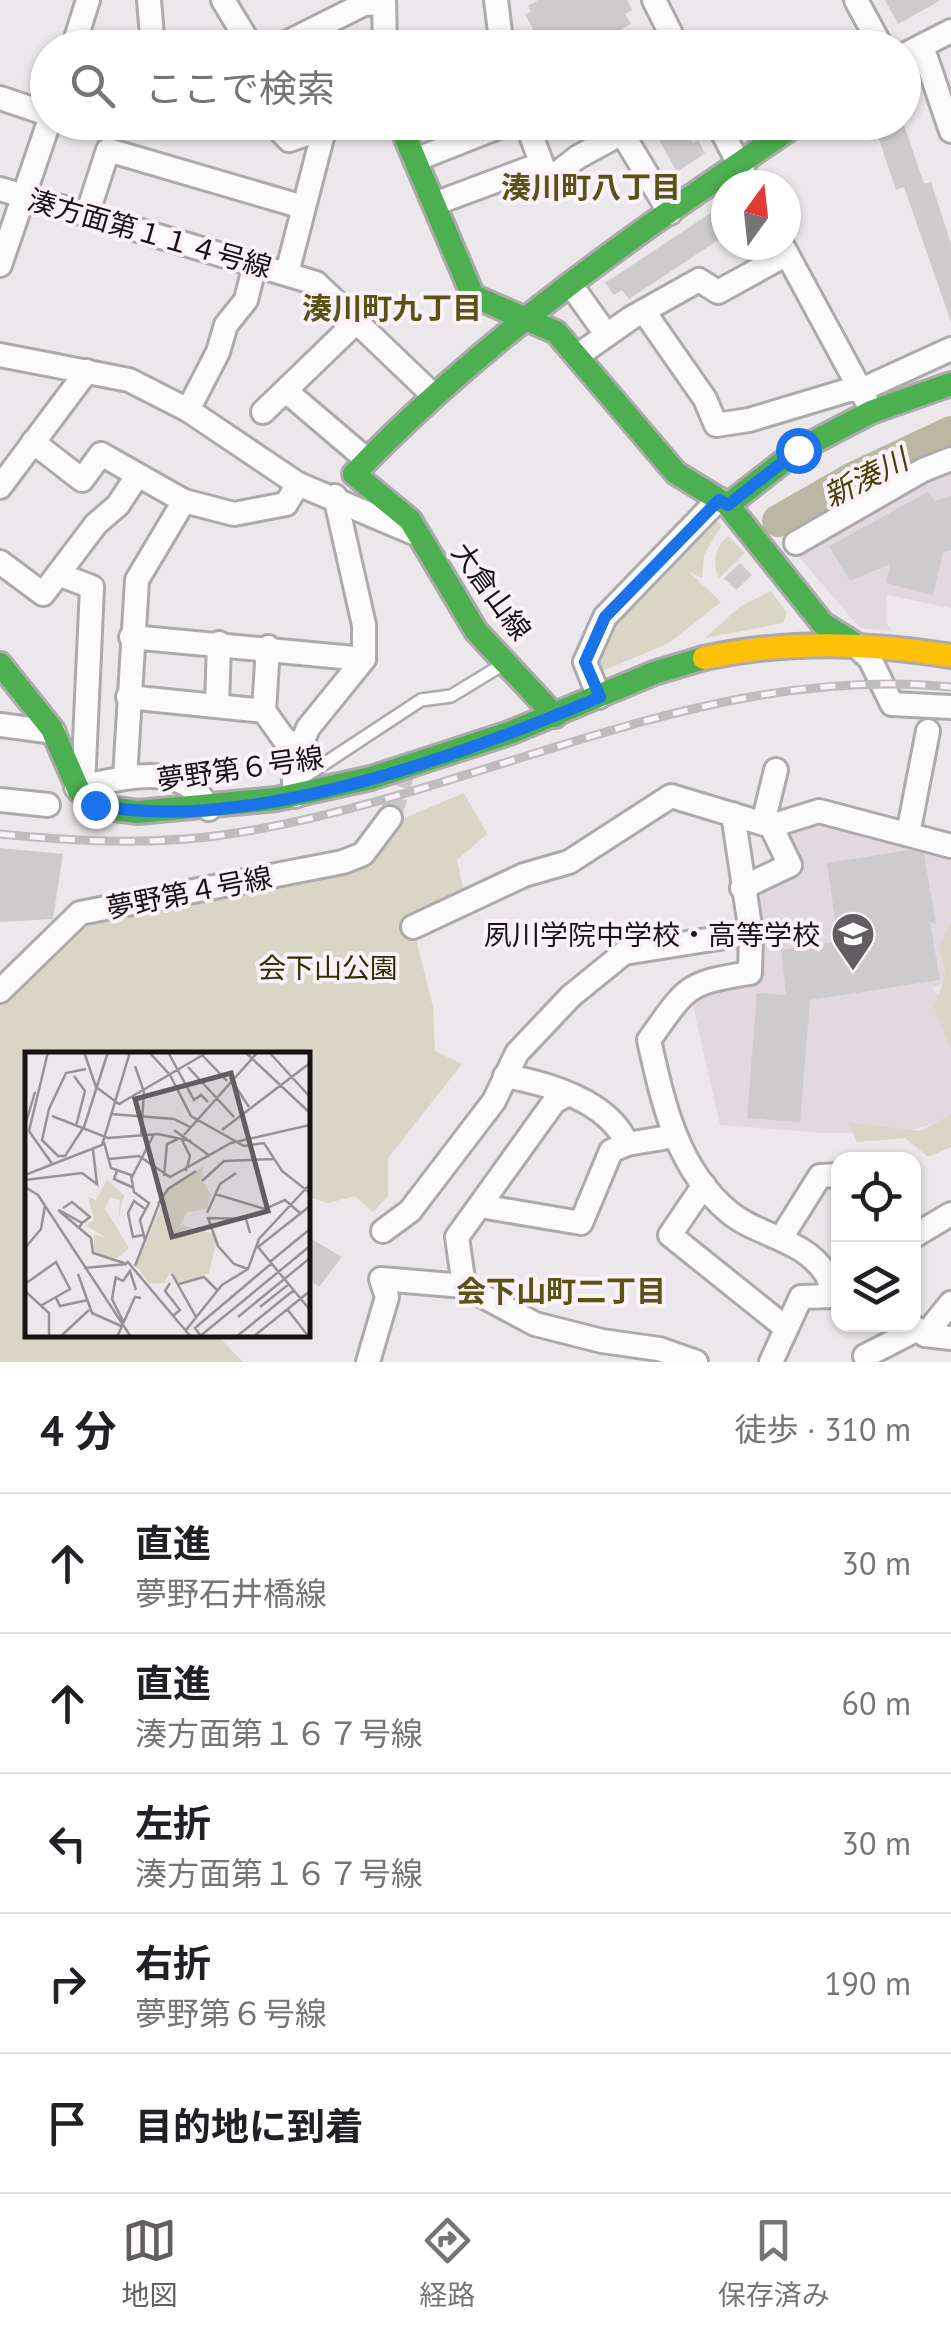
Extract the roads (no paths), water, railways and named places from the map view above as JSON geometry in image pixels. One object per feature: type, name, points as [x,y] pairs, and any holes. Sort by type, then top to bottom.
[{"type":"street","points":[[79,30],[88,0]]},
{"type":"street","points":[[149,0],[152,30]]},
{"type":"street","points":[[222,0],[241,30]]},
{"type":"street","points":[[496,0],[500,30]]},
{"type":"street","points":[[654,0],[669,30]]},
{"type":"street","points":[[856,0],[872,30]]},
{"type":"street","points":[[312,30],[364,4],[384,1],[385,30]]},
{"type":"street","points":[[921,47],[951,31]]},
{"type":"street","points":[[921,67],[950,126]]},
{"type":"street","points":[[0,98],[30,108]]},
{"type":"street","points":[[0,264],[43,140]]},
{"type":"street","points":[[286,273],[321,140]]},
{"type":"street","points":[[407,140],[473,296],[556,332],[676,473],[723,502],[823,624],[870,659],[892,704],[951,707]]},
{"type":"street","points":[[415,160],[466,140]]},
{"type":"street","points":[[532,140],[548,180],[578,156],[610,140]]},
{"type":"street","points":[[626,140],[670,213]]},
{"type":"street","points":[[726,140],[742,170]]},
{"type":"street","points":[[748,170],[781,140]]},
{"type":"street","points":[[88,216],[108,150],[303,206]]},
{"type":"street","points":[[434,204],[541,164]]},
{"type":"street","name":"湊方面第１１４号線","points":[[0,189],[316,283],[434,396]]},
{"type":"street","points":[[415,534],[410,520],[354,474],[434,396],[526,318],[670,213],[711,191]]},
{"type":"street","points":[[577,356],[606,334],[699,280],[718,292],[767,260]]},
{"type":"street","points":[[790,260],[866,401]]},
{"type":"street","points":[[188,410],[218,352],[226,324],[246,300],[255,264]]},
{"type":"street","points":[[571,284],[606,334]]},
{"type":"street","points":[[644,313],[706,400],[716,425],[749,420],[849,390],[866,401],[951,384]]},
{"type":"street","points":[[263,412],[354,322]]},
{"type":"street","points":[[600,697],[585,662],[605,617],[723,502],[866,401],[951,349]]},
{"type":"street","name":"大倉山線","points":[[0,356],[129,380],[188,410],[298,484],[335,496],[415,534],[476,631],[555,716]]},
{"type":"street","points":[[0,487],[86,372]]},
{"type":"street","points":[[286,391],[367,460]]},
{"type":"street","points":[[34,442],[82,480],[101,454],[184,501],[234,514],[286,504],[298,484]]},
{"type":"street","points":[[796,544],[923,470],[951,459]]},
{"type":"street","points":[[0,562],[43,594],[96,524],[118,505],[137,476]]},
{"type":"street","points":[[295,790],[299,746],[308,728],[364,660],[364,626],[335,496]]},
{"type":"street","points":[[125,778],[137,580],[184,501]]},
{"type":"street","points":[[58,574],[92,587],[80,786]]},
{"type":"street","points":[[131,637],[268,647],[364,660]]},
{"type":"street","points":[[555,716],[683,662],[778,643],[852,642],[951,656]]},
{"type":"street","points":[[217,706],[220,644]]},
{"type":"street","points":[[268,647],[264,710],[284,739],[299,746]]},
{"type":"street","points":[[0,664],[54,732],[67,773],[80,786]]},
{"type":"street","points":[[128,697],[264,710]]},
{"type":"street","name":"夢野第６号線","points":[[80,786],[95,805],[130,812],[209,808],[405,769],[555,716]]},
{"type":"street","points":[[0,725],[54,732]]},
{"type":"street","points":[[908,834],[928,731]]},
{"type":"street","points":[[742,888],[790,865],[767,825],[776,770]]},
{"type":"street","points":[[80,786],[164,772],[201,794],[209,808]]},
{"type":"street","points":[[413,927],[524,875],[569,862],[671,796],[767,825],[819,810],[951,846]]},
{"type":"street","points":[[0,800],[48,805]]},
{"type":"street","points":[[733,814],[752,933],[750,973],[702,980],[690,988],[650,1040],[675,1136],[704,1185],[730,1214],[781,1238],[814,1261],[831,1284]]},
{"type":"street","name":"夢野第４号線","points":[[0,991],[80,914],[344,862],[364,854],[390,818]]},
{"type":"street","points":[[384,1231],[410,1210],[494,1101],[517,1052],[624,953],[752,933]]},
{"type":"street","points":[[505,1076],[551,1084],[620,1126],[626,1144]]},
{"type":"street","points":[[464,1286],[457,1237],[554,1102],[568,1094]]},
{"type":"street","points":[[480,1206],[581,1223],[611,1151],[626,1144],[675,1136]]},
{"type":"street","points":[[781,1238],[820,1176],[831,1175]]},
{"type":"street","points":[[704,1185],[670,1234],[786,1328]]},
{"type":"street","points":[[921,1229],[951,1214]]},
{"type":"street","points":[[368,1362],[386,1297],[381,1279],[464,1286],[535,1324],[602,1342],[660,1348],[696,1362]]},
{"type":"street","points":[[772,1362],[801,1297],[831,1296]]},
{"type":"street","points":[[921,1326],[951,1303]]},
{"type":"street","points":[[921,1331],[951,1338]]},
{"type":"street","points":[[865,1356],[912,1332]]},
{"type":"lane","points":[[295,790],[406,708],[421,700],[451,696],[506,663]]},
{"type":"waterway","name":"新湊川","points":[[778,521],[853,478],[951,432]]},
{"type":"tunnel","points":[[390,818],[405,769]]},
{"type":"railway","points":[[0,834],[121,841],[242,832],[330,814],[681,712],[770,694],[860,684],[951,687]]},
{"type":"place","name":"夙川学院中学校・高等学校","points":[[853,972]]},
{"type":"district","name":"湊川町八丁目","points":[[591,186]]},
{"type":"district","name":"湊川町九丁目","points":[[392,307]]},
{"type":"district","name":"会下山町二丁目","points":[[561,1290]]},
{"type":"park label","name":"会下山公園","points":[[328,967]]}]
